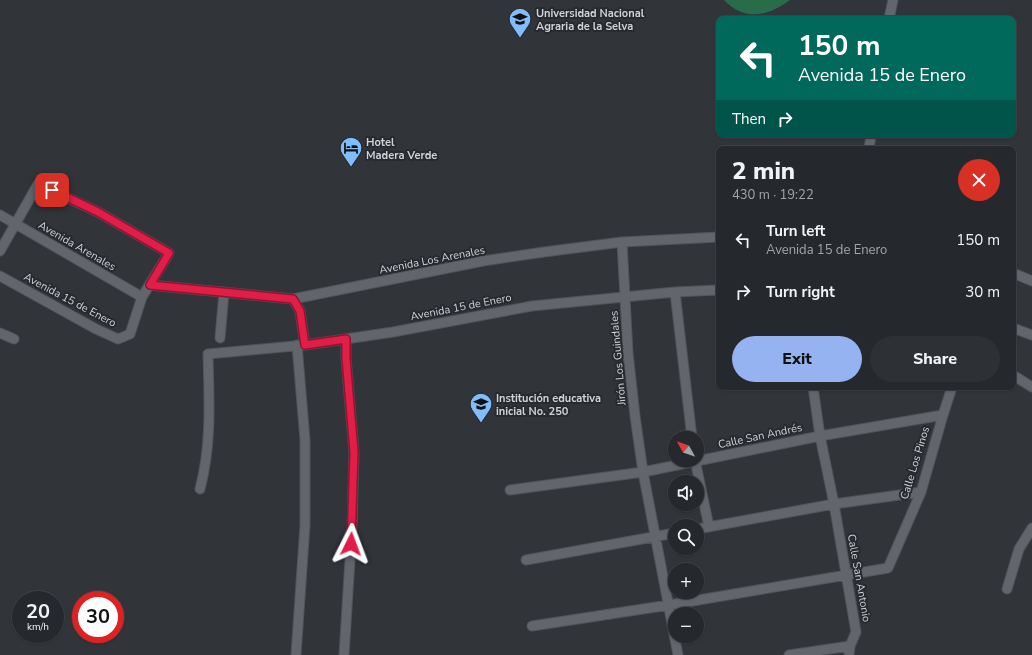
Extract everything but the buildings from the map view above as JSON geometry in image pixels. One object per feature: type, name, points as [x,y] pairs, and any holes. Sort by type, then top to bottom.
[{"type":"street","points":[[890,16],[893,0]]},
{"type":"street","points":[[0,251],[38,184],[98,212],[169,253],[142,297]]},
{"type":"street","name":"Avenida Arenales","points":[[0,215],[142,297]]},
{"type":"street","name":"Avenida Los Arenales","points":[[150,285],[293,299],[483,261],[622,242],[716,237]]},
{"type":"street","name":"Jirón Los Guindales","points":[[622,242],[628,353],[643,472],[678,655]]},
{"type":"street","points":[[1016,274],[1032,281]]},
{"type":"street","name":"Avenida 15 de Enero","points":[[0,276],[96,329],[118,339],[130,334],[142,297]]},
{"type":"street","name":"Avenida 15 de Enero","points":[[200,489],[206,468],[208,450],[208,354],[346,339],[393,332],[532,306],[626,296],[716,290]]},
{"type":"street","points":[[220,338],[224,292]]},
{"type":"street","points":[[675,292],[691,431]]},
{"type":"street","points":[[293,299],[300,311],[305,525],[296,655]]},
{"type":"street","points":[[1016,329],[1032,335]]},
{"type":"street","points":[[0,332],[14,340]]},
{"type":"street","points":[[344,655],[352,528],[354,452],[346,358],[346,339]]},
{"type":"street","points":[[1016,378],[1032,387]]},
{"type":"street","name":"Calle San Antonio","points":[[813,390],[820,436],[834,504],[856,632],[850,650]]},
{"type":"street","name":"Calle Los Pinos","points":[[846,575],[888,568],[921,492],[951,390]]},
{"type":"street","name":"Calle San Andrés","points":[[704,459],[820,436],[943,414]]},
{"type":"street","name":"Calle San Andrés","points":[[510,490],[643,472],[668,467]]},
{"type":"street","points":[[696,467],[708,527]]},
{"type":"street","points":[[704,528],[834,504],[921,492]]},
{"type":"street","points":[[1007,589],[1019,549],[1032,528]]},
{"type":"street","points":[[526,560],[668,534]]},
{"type":"street","points":[[532,626],[669,605],[846,575]]},
{"type":"street","points":[[789,655],[850,650]]},
{"type":"green space","points":[[724,0],[790,0],[765,13],[748,14],[740,12]]},
{"type":"place","name":"Universidad Nacional Agraria de la Selva","points":[[520,38]]},
{"type":"place","name":"Hotel Madera Verde","points":[[351,168]]},
{"type":"place","name":"Institución educativa inicial No. 250","points":[[481,424]]},
{"type":"route","points":[[52,190],[98,212],[169,253],[150,285],[293,299],[300,311],[305,345],[346,339],[346,358],[354,452],[351,544]]}]
